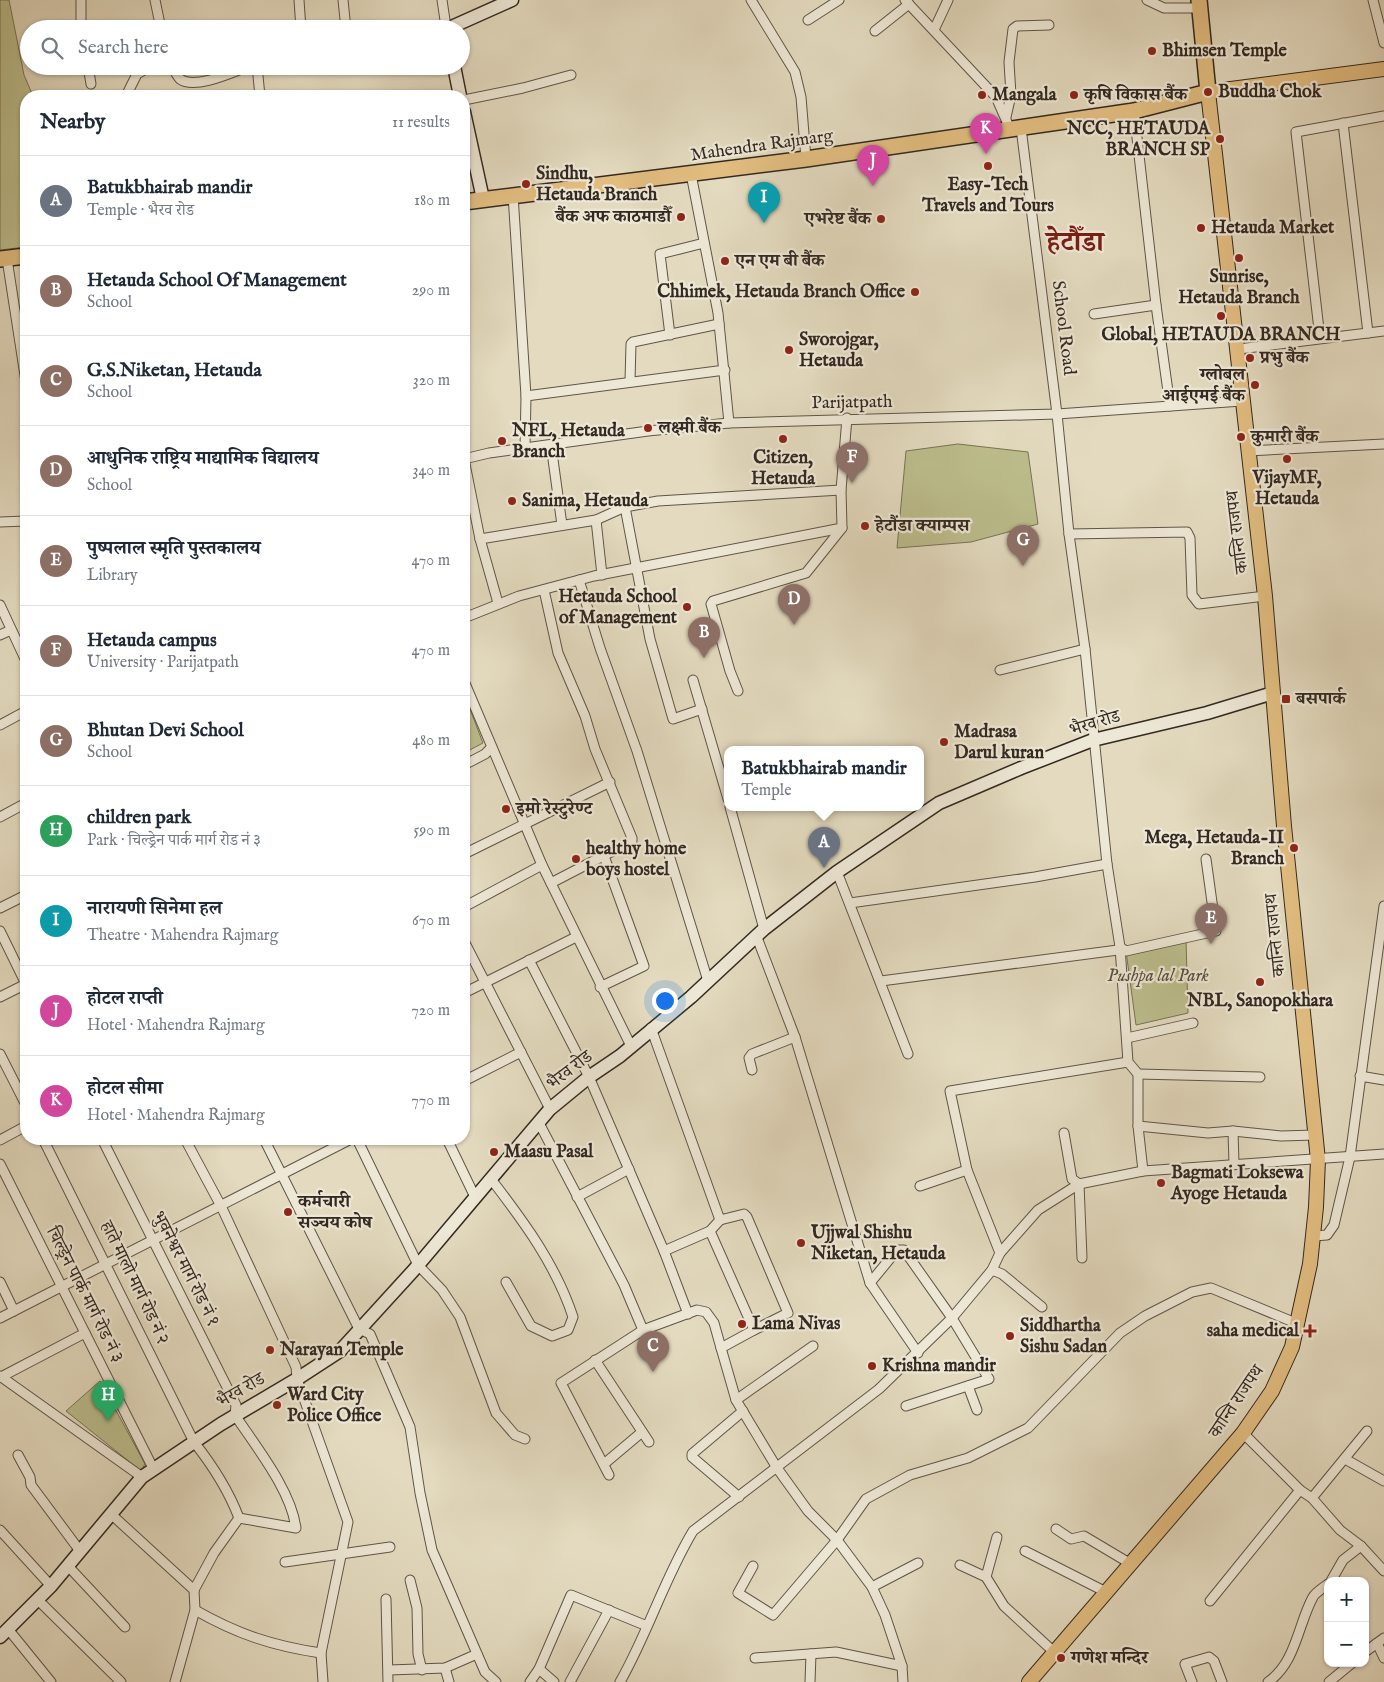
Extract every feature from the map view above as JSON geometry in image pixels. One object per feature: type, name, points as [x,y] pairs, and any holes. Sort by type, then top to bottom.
[{"type":"highway","points":[[1199,4],[1208,92]]},
{"type":"highway","name":"Mahendra Rajmarg","points":[[470,201],[806,159],[1012,124],[1134,111],[1208,92]]},
{"type":"highway","points":[[4,259],[20,257]]},
{"type":"main road","points":[[465,20],[512,0]]},
{"type":"main road","points":[[1208,92],[1384,69]]},
{"type":"main road","points":[[456,75],[459,90]]},
{"type":"main road","name":"कान्ति राजपथ","points":[[1029,1682],[1243,1433],[1272,1392],[1292,1346],[1298,1324],[1314,1236],[1318,1160],[1284,826],[1265,596],[1242,401],[1239,349],[1208,92]]},
{"type":"main road","points":[[470,139],[483,199]]},
{"type":"main road","name":"भैरव रोड","points":[[4,1633],[51,1586],[142,1476],[235,1415],[297,1379],[340,1351],[418,1265],[550,1109],[631,1046],[708,982],[760,932],[836,872],[939,803],[1093,740],[1207,712],[1273,693]]},
{"type":"street","points":[[81,0],[81,20]]},
{"type":"street","points":[[155,0],[159,20]]},
{"type":"street","points":[[299,0],[300,20]]},
{"type":"street","points":[[343,0],[345,20]]},
{"type":"street","points":[[442,0],[445,20]]},
{"type":"street","points":[[751,0],[795,72],[801,97],[806,159]]},
{"type":"street","points":[[808,20],[839,0]]},
{"type":"street","points":[[934,30],[948,0]]},
{"type":"street","points":[[1147,0],[1164,8],[1199,4]]},
{"type":"street","points":[[1373,0],[1384,43]]},
{"type":"street","points":[[875,31],[907,2],[996,97],[1012,124]]},
{"type":"street","points":[[1012,124],[1009,62],[1013,29],[1017,26],[1049,25]]},
{"type":"street","points":[[90,75],[91,84]]},
{"type":"street","points":[[129,90],[136,75]]},
{"type":"street","points":[[177,75],[179,79],[187,82],[196,82],[219,75]]},
{"type":"street","points":[[258,75],[259,90]]},
{"type":"street","points":[[470,99],[571,76]]},
{"type":"street","points":[[1134,111],[1156,305],[1170,406]]},
{"type":"street","points":[[1320,338],[1296,132],[1384,116]]},
{"type":"street","points":[[1343,123],[1368,333]]},
{"type":"street","name":"School Road","points":[[1012,124],[1057,414],[1069,534],[1085,649],[1107,864],[1119,948],[1128,1062]]},
{"type":"street","points":[[691,174],[719,324],[729,423]]},
{"type":"street","points":[[513,196],[526,396],[525,448]]},
{"type":"street","points":[[670,335],[660,254],[704,243]]},
{"type":"street","points":[[4,259],[20,348]]},
{"type":"street","points":[[1094,314],[1156,305]]},
{"type":"street","points":[[630,380],[631,344],[719,324]]},
{"type":"street","points":[[1239,349],[1384,331]]},
{"type":"street","points":[[526,396],[630,380],[725,370]]},
{"type":"street","name":"Parijatpath","points":[[470,458],[525,448],[648,431],[729,423],[847,418],[1057,414],[1242,401]]},
{"type":"street","points":[[738,691],[711,604],[713,601],[806,573],[842,528],[841,490],[847,418]]},
{"type":"street","points":[[1248,451],[1384,444]]},
{"type":"street","points":[[552,445],[562,525]]},
{"type":"street","points":[[470,489],[480,539],[498,603]]},
{"type":"street","points":[[480,539],[596,520],[625,507],[658,500],[841,490]]},
{"type":"street","points":[[625,507],[635,568],[650,639],[673,719],[702,709]]},
{"type":"street","points":[[596,520],[602,575]]},
{"type":"street","points":[[0,522],[20,521]]},
{"type":"street","points":[[470,615],[498,603],[579,580],[842,528]]},
{"type":"street","points":[[1069,534],[1187,532],[1190,538],[1194,600],[1199,604],[1265,596]]},
{"type":"street","points":[[579,580],[600,648],[637,751],[708,982]]},
{"type":"street","points":[[544,590],[558,653],[632,838],[632,841],[551,883]]},
{"type":"street","points":[[0,605],[20,649]]},
{"type":"street","points":[[0,635],[11,630]]},
{"type":"street","points":[[1000,670],[1085,649]]},
{"type":"street","points":[[693,680],[724,785]]},
{"type":"street","points":[[470,695],[542,865],[600,987],[631,1046]]},
{"type":"street","points":[[0,725],[20,714]]},
{"type":"street","points":[[470,762],[485,754],[491,748]]},
{"type":"street","points":[[470,851],[610,782]]},
{"type":"street","points":[[0,817],[20,806]]},
{"type":"street","points":[[731,811],[760,932],[795,1037],[870,1283],[918,1353]]},
{"type":"street","points":[[600,987],[644,966],[604,856]]},
{"type":"street","points":[[881,981],[1119,948],[1126,951],[1216,931],[1206,859]]},
{"type":"street","points":[[850,903],[1035,877],[1107,864]]},
{"type":"street","points":[[470,904],[542,865]]},
{"type":"street","points":[[836,872],[881,981],[908,1054]]},
{"type":"street","points":[[0,908],[20,898]]},
{"type":"street","points":[[1314,1236],[1327,1235],[1334,1225],[1350,1157],[1384,906]]},
{"type":"street","points":[[0,931],[20,972]]},
{"type":"street","points":[[470,990],[576,936]]},
{"type":"street","points":[[470,953],[550,1109]]},
{"type":"street","points":[[529,960],[589,1077],[664,1251],[688,1314]]},
{"type":"street","points":[[0,998],[20,987]]},
{"type":"street","points":[[1127,1038],[1193,1023]]},
{"type":"street","points":[[651,1028],[720,1220]]},
{"type":"street","points":[[752,1070],[749,1058],[752,1054],[795,1037]]},
{"type":"street","points":[[470,1078],[521,1052]]},
{"type":"street","points":[[0,1054],[20,1094]]},
{"type":"street","points":[[1000,1253],[967,1170],[950,1091],[1128,1062],[1138,1074],[1138,1126],[1142,1172]]},
{"type":"street","points":[[1138,1074],[1260,1077]]},
{"type":"street","points":[[1360,1076],[1384,1080]]},
{"type":"street","points":[[539,1123],[624,1285],[643,1330]]},
{"type":"street","points":[[1138,1126],[1208,1133],[1233,1131],[1281,1136],[1315,1135]]},
{"type":"street","points":[[0,1140],[20,1129]]},
{"type":"street","points":[[1233,1131],[1234,1164]]},
{"type":"street","points":[[1064,1133],[1072,1178],[1079,1184],[1082,1258]]},
{"type":"street","name":"हाते मालो मार्ग रोड नं २","points":[[46,1145],[194,1442],[219,1475],[230,1494],[239,1518]]},
{"type":"street","name":"भुवनेश्वर मार्ग रोड नं १","points":[[105,1145],[236,1405],[235,1415]]},
{"type":"street","points":[[188,1145],[221,1206],[296,1367],[297,1379],[348,1522],[320,1653],[323,1682]]},
{"type":"street","points":[[267,1145],[359,1330],[370,1334],[410,1427],[420,1493],[432,1550],[485,1672],[496,1682]]},
{"type":"street","points":[[0,1318],[340,1145]]},
{"type":"street","points":[[360,1145],[418,1265],[442,1290],[460,1317],[496,1413],[515,1435],[525,1439]]},
{"type":"street","points":[[450,1145],[475,1197]]},
{"type":"street","points":[[620,1682],[676,1560],[693,1531],[778,1468],[879,1389],[918,1353],[952,1318],[992,1270],[1000,1253],[1038,1210],[1079,1184],[1142,1172],[1384,1154]]},
{"type":"street","name":"चिल्ड्रेन पार्क मार्ग रोड नं ३","points":[[0,1164],[153,1468]]},
{"type":"street","points":[[577,1197],[629,1169]]},
{"type":"street","points":[[920,1186],[967,1170]]},
{"type":"street","points":[[491,1179],[528,1227],[554,1272],[573,1317],[568,1330],[552,1336],[540,1332],[531,1326],[506,1282]]},
{"type":"street","points":[[664,1251],[710,1232],[720,1220],[744,1214],[747,1216],[788,1313],[721,1348]]},
{"type":"street","points":[[710,1232],[754,1330]]},
{"type":"street","points":[[870,1283],[897,1250],[904,1250],[952,1318],[989,1379],[906,1406]]},
{"type":"street","points":[[992,1270],[1002,1274],[1042,1307]]},
{"type":"street","points":[[0,1282],[14,1311]]},
{"type":"street","points":[[753,1566],[738,1593],[773,1615],[837,1540],[866,1498],[910,1475],[968,1458],[1028,1428],[1120,1333],[1145,1316],[1192,1292],[1211,1288],[1298,1324]]},
{"type":"street","points":[[609,1475],[561,1382],[643,1330],[698,1310],[706,1312],[714,1323],[736,1400],[778,1468],[808,1511],[837,1540],[872,1587],[885,1615],[902,1666],[903,1682]]},
{"type":"street","points":[[85,1333],[0,1377],[142,1476]]},
{"type":"street","points":[[736,1400],[813,1346]]},
{"type":"street","points":[[595,1360],[649,1442]]},
{"type":"street","points":[[968,1386],[977,1410]]},
{"type":"street","points":[[739,1496],[692,1457],[692,1454],[743,1411]]},
{"type":"street","points":[[174,1682],[195,1610],[194,1590],[214,1553],[239,1518],[296,1528],[286,1497],[268,1464],[235,1415]]},
{"type":"street","points":[[1312,1498],[1367,1431]]},
{"type":"street","points":[[604,1464],[642,1432]]},
{"type":"street","points":[[1243,1433],[1300,1490],[1312,1498],[1340,1530],[1362,1546],[1384,1571]]},
{"type":"street","points":[[18,1455],[31,1485],[80,1551]]},
{"type":"street","points":[[1345,1459],[1384,1481]]},
{"type":"street","points":[[1210,1601],[1300,1490]]},
{"type":"street","points":[[111,1514],[194,1590]]},
{"type":"street","points":[[1056,1529],[1071,1539],[1084,1536],[1130,1564]]},
{"type":"street","points":[[0,1530],[51,1586]]},
{"type":"street","points":[[986,1577],[997,1537]]},
{"type":"street","points":[[1333,1577],[1343,1560],[1362,1546]]},
{"type":"street","points":[[285,1562],[390,1547]]},
{"type":"street","points":[[1025,1551],[1106,1592]]},
{"type":"street","points":[[872,1587],[918,1563]]},
{"type":"street","points":[[960,1565],[986,1577],[1004,1606],[1054,1652]]},
{"type":"street","points":[[68,1566],[125,1627]]},
{"type":"street","points":[[410,1580],[417,1608],[418,1654],[422,1670]]},
{"type":"street","points":[[1268,1682],[1277,1676],[1282,1668],[1300,1632],[1314,1596],[1324,1587]]},
{"type":"street","points":[[530,1682],[539,1670],[571,1595],[647,1626]]},
{"type":"street","points":[[386,1599],[388,1682]]},
{"type":"street","points":[[38,1600],[122,1682]]},
{"type":"street","points":[[195,1610],[224,1626],[254,1639],[289,1648],[320,1653]]},
{"type":"street","points":[[570,1682],[609,1610]]},
{"type":"street","points":[[4,1633],[51,1682]]},
{"type":"street","points":[[1369,1649],[1380,1641],[1384,1658]]},
{"type":"street","points":[[755,1658],[836,1652],[902,1666]]},
{"type":"street","points":[[389,1670],[444,1668],[477,1654]]},
{"type":"street","points":[[810,1682],[811,1654]]},
{"type":"street","points":[[1192,1682],[1185,1664],[1209,1657],[1214,1661],[1222,1682]]},
{"type":"street","points":[[1329,1682],[1347,1667]]},
{"type":"street","points":[[444,1668],[450,1682]]},
{"type":"street","points":[[539,1670],[554,1682]]},
{"type":"green space","points":[[0,0],[9,0],[20,55],[20,75],[24,75],[30,90],[20,90],[20,248],[0,250]]},
{"type":"green space","points":[[958,444],[1028,452],[1038,524],[971,542],[897,548],[906,451]]},
{"type":"green space","points":[[470,709],[483,743],[470,750]]},
{"type":"green space","name":"Pushpa lal Park","points":[[1186,940],[1188,1013],[1136,1025],[1126,951]]},
{"type":"green space","points":[[100,1381],[145,1464],[141,1471],[66,1411]]},
{"type":"place","name":"Bhimsen Temple","points":[[1152,51]]},
{"type":"place","name":"Buddha Chok","points":[[1208,92]]},
{"type":"place","name":"Mangala","points":[[982,95]]},
{"type":"place","name":"कृषि विकास बैंक","points":[[1074,95]]},
{"type":"place","name":"NCC, HETAUDA BRANCH SP","points":[[1220,139]]},
{"type":"place","name":"होटल सीमा","points":[[986,154]]},
{"type":"place","name":"Easy-Tech Travels and Tours","points":[[988,166]]},
{"type":"place","name":"Sindhu, Hetauda Branch","points":[[526,184]]},
{"type":"place","name":"होटल राप्ती","points":[[873,186]]},
{"type":"place","name":"बैंक अफ काठमाडौँ","points":[[681,217]]},
{"type":"place","name":"एभरेष्ट बैंक","points":[[881,219]]},
{"type":"place","name":"नारायणी सिनेमा हल","points":[[764,223]]},
{"type":"place","name":"Hetauda Market","points":[[1201,228]]},
{"type":"place","name":"Sunrise, Hetauda Branch","points":[[1239,258]]},
{"type":"place","name":"एन एम बी बैंक","points":[[725,261]]},
{"type":"place","name":"Chhimek, Hetauda Branch Office","points":[[915,292]]},
{"type":"place","name":"Global, HETAUDA BRANCH","points":[[1221,316]]},
{"type":"place","name":"Sworojgar, Hetauda","points":[[789,350]]},
{"type":"place","name":"प्रभु बैंक","points":[[1250,358]]},
{"type":"place","name":"ग्लोबल आईएमई बैंक","points":[[1255,385]]},
{"type":"place","name":"लक्ष्मी बैंक","points":[[648,428]]},
{"type":"place","name":"कुमारी बैंक","points":[[1241,437]]},
{"type":"place","name":"Citizen, Hetauda","points":[[783,439]]},
{"type":"place","name":"NFL, Hetauda Branch","points":[[502,441]]},
{"type":"place","name":"VijayMF, Hetauda","points":[[1287,459]]},
{"type":"place","name":"Hetauda campus","points":[[852,483]]},
{"type":"place","name":"Sanima, Hetauda","points":[[512,501]]},
{"type":"place","name":"हेटौंडा क्याम्पस","points":[[865,526]]},
{"type":"place","name":"Bhutan Devi School","points":[[1023,566]]},
{"type":"place","name":"Hetauda School of Management","points":[[687,607]]},
{"type":"place","name":"आधुनिक राष्ट्रिय माद्यामिक विद्यालय","points":[[794,625]]},
{"type":"place","name":"Hetauda School Of Management","points":[[704,658]]},
{"type":"place","name":"बसपार्क","points":[[1286,699]]},
{"type":"place","name":"Madrasa Darul kuran","points":[[944,742]]},
{"type":"place","name":"इमो रेस्टुरेण्ट","points":[[506,809]]},
{"type":"place","name":"Mega, Hetauda-II Branch","points":[[1294,848]]},
{"type":"place","name":"healthy home boys hostel","points":[[576,859]]},
{"type":"place","name":"Batukbhairab mandir","points":[[824,868]]},
{"type":"place","name":"पुष्पलाल स्मृति पुस्तकालय","points":[[1211,944]]},
{"type":"place","name":"NBL, Sanopokhara","points":[[1260,982]]},
{"type":"place","name":"Maasu Pasal","points":[[494,1152]]},
{"type":"place","name":"Bagmati Loksewa Ayoge Hetauda","points":[[1161,1183]]},
{"type":"place","name":"कर्मचारी सञ्चय कोष","points":[[288,1212]]},
{"type":"place","name":"Ujjwal Shishu Niketan, Hetauda","points":[[801,1243]]},
{"type":"place","name":"Lama Nivas","points":[[742,1324]]},
{"type":"place","name":"saha medical","points":[[1310,1331]]},
{"type":"place","name":"Siddhartha Sishu Sadan","points":[[1010,1336]]},
{"type":"place","name":"Narayan Temple","points":[[270,1350]]},
{"type":"place","name":"Krishna mandir","points":[[872,1366]]},
{"type":"place","name":"G.S.Niketan, Hetauda","points":[[653,1372]]},
{"type":"place","name":"Ward City Police Office","points":[[277,1405]]},
{"type":"place","name":"children park","points":[[108,1421]]},
{"type":"place","name":"गणेश मन्दिर","points":[[1061,1658]]},
{"type":"district","name":"हेटौँडा","points":[[1075,243]]}]
